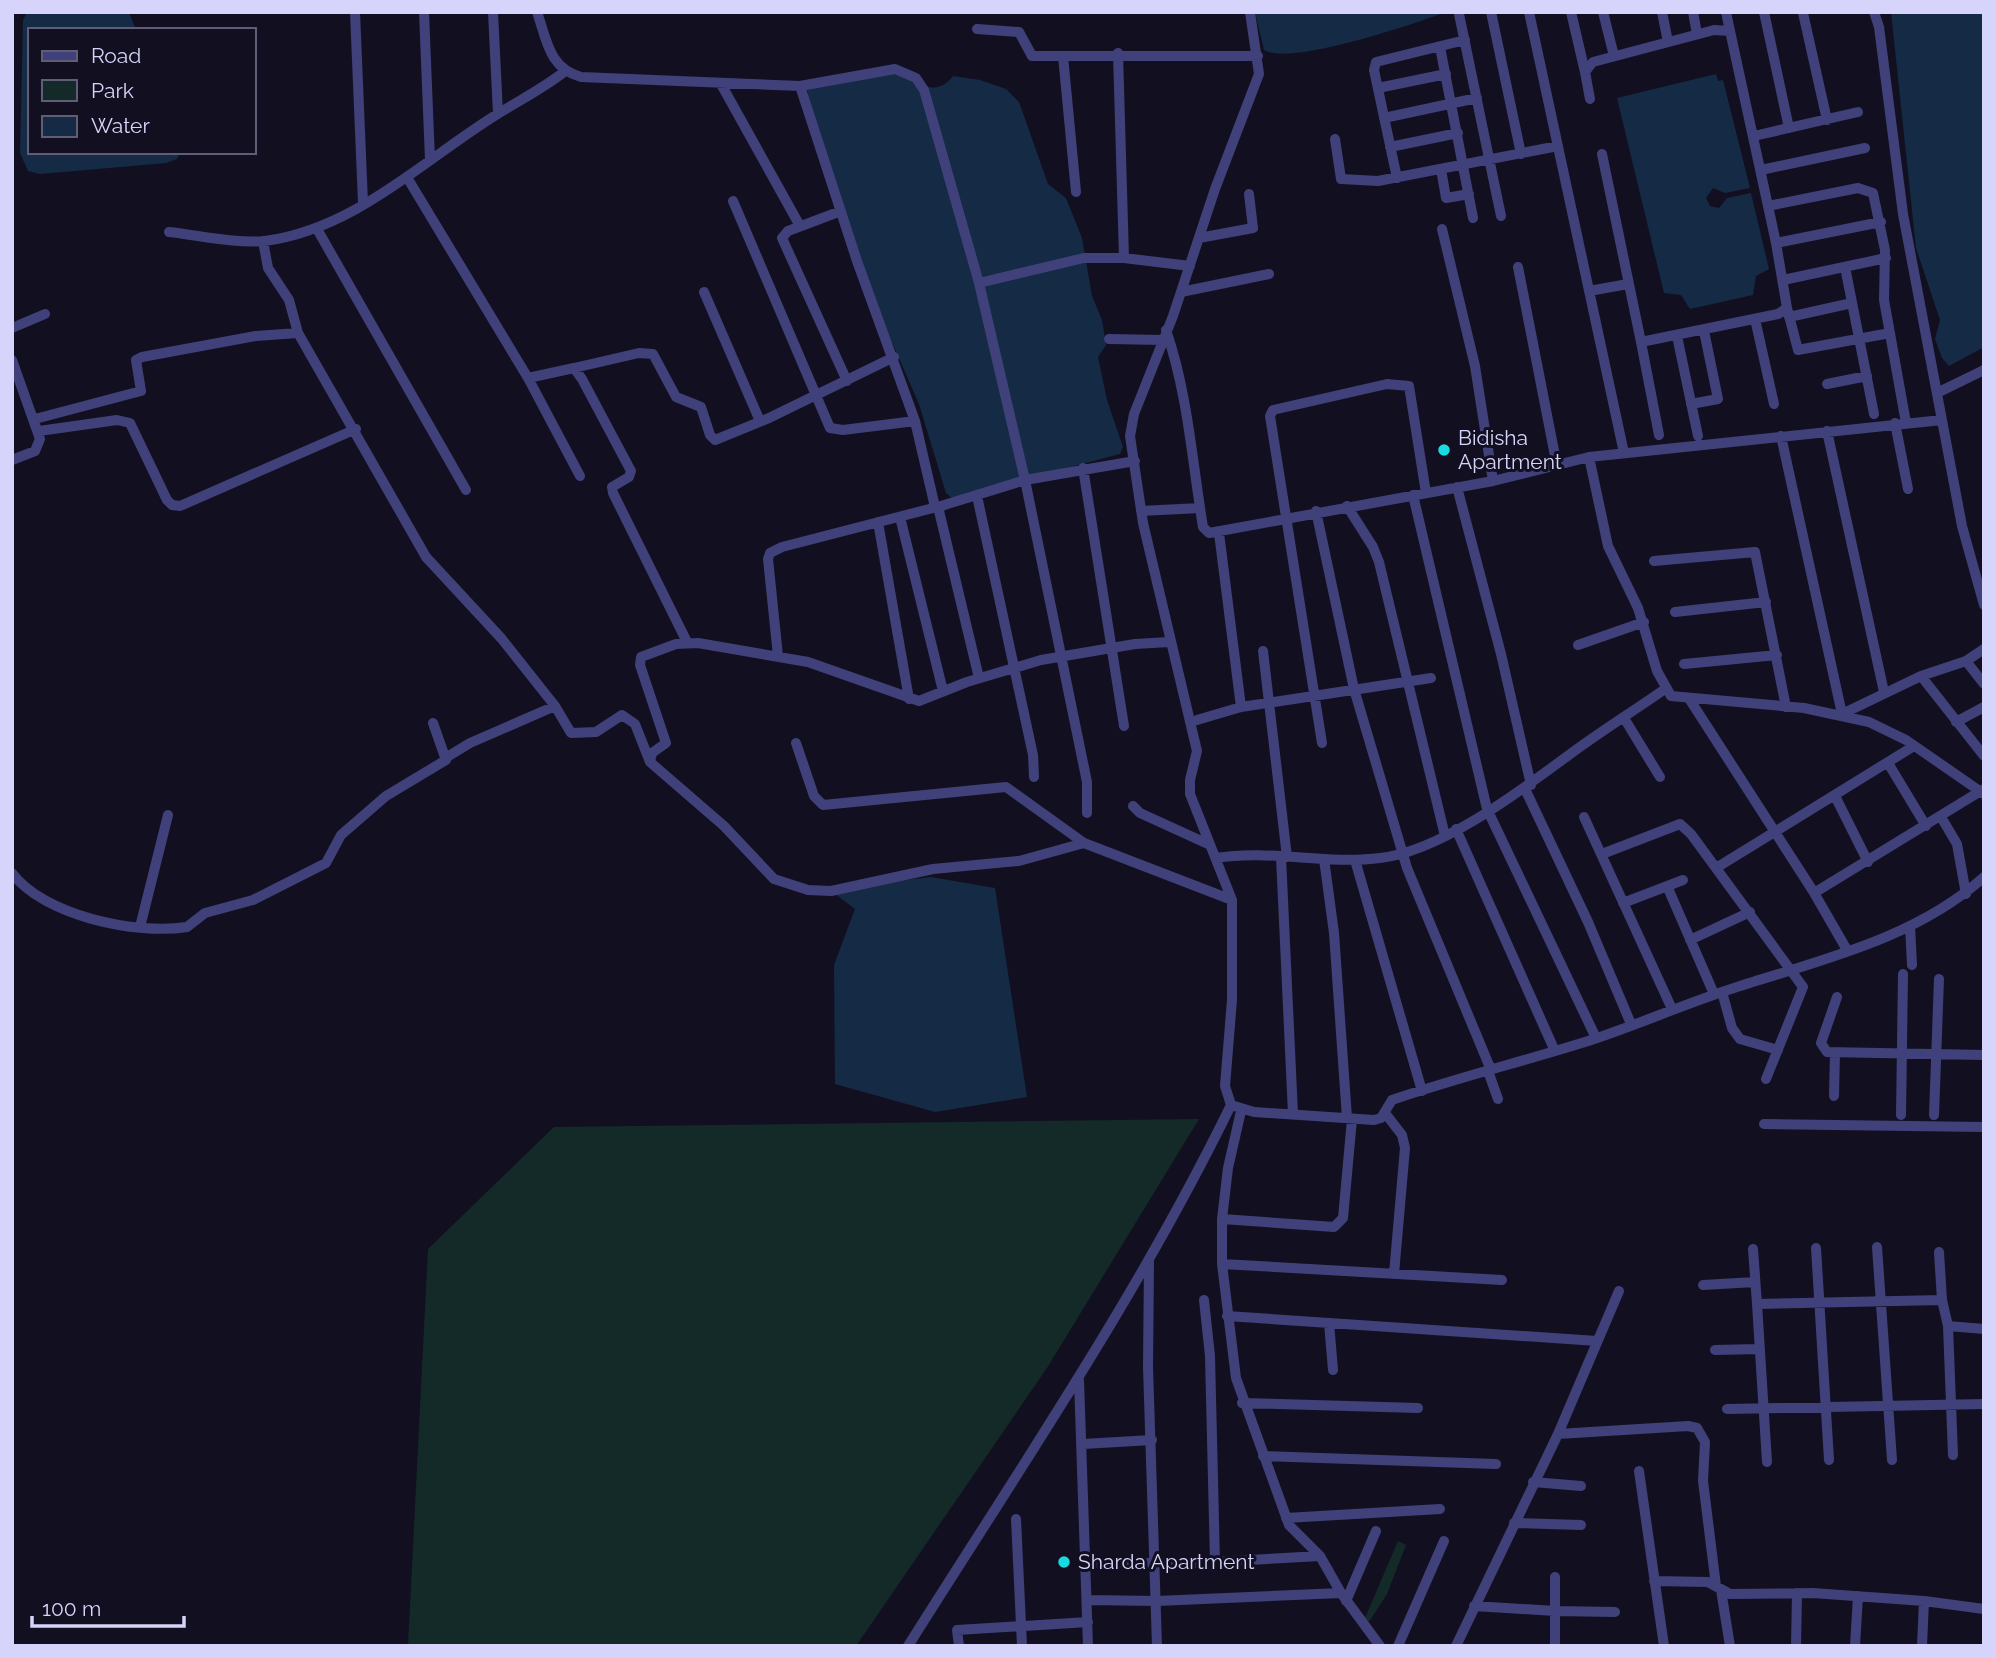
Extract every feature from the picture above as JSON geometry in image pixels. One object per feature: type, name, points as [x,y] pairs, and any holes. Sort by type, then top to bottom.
[{"type":"street","points":[[355,12],[363,203]]},
{"type":"street","points":[[424,12],[430,160]]},
{"type":"street","points":[[493,12],[498,114]]},
{"type":"street","points":[[537,12],[554,59],[564,72],[607,80],[800,86],[882,69],[895,69],[916,78],[924,90],[979,283],[1025,480],[1087,782],[1087,813]]},
{"type":"street","points":[[1251,12],[1259,74],[1130,425],[1141,511],[1196,751],[1189,780],[1190,794],[1232,900],[1232,1000],[1225,1086],[1231,1105],[1241,1111],[1374,1120],[1385,1113],[1392,1100],[1596,1038],[1910,926],[1966,894],[1984,877]]},
{"type":"street","points":[[1491,12],[1521,154]]},
{"type":"street","points":[[1530,12],[1624,453]]},
{"type":"street","points":[[1571,12],[1590,99]]},
{"type":"street","points":[[1603,12],[1614,56]]},
{"type":"street","points":[[1662,12],[1668,42]]},
{"type":"street","points":[[1693,12],[1697,34]]},
{"type":"street","points":[[1726,12],[1798,350],[1890,333]]},
{"type":"street","points":[[1764,12],[1789,128]]},
{"type":"street","points":[[1874,12],[1879,27],[1903,214],[1939,392],[1962,526],[1983,599]]},
{"type":"street","points":[[1803,13],[1826,120]]},
{"type":"street","points":[[1459,14],[1501,216]]},
{"type":"street","points":[[977,29],[1019,32],[1032,56],[1118,53],[1258,55]]},
{"type":"street","points":[[1585,72],[1593,62],[1614,56],[1714,30],[1730,31]]},
{"type":"street","points":[[1397,178],[1378,88],[1376,61],[1465,40]]},
{"type":"street","points":[[1440,47],[1473,218]]},
{"type":"street","points":[[1118,53],[1124,258]]},
{"type":"street","points":[[1063,56],[1076,192]]},
{"type":"street","points":[[169,232],[263,241],[317,229],[408,179],[430,160],[498,114],[528,99],[564,72]]},
{"type":"street","points":[[1378,88],[1446,74]]},
{"type":"street","points":[[722,84],[800,226]]},
{"type":"street","points":[[800,86],[915,421],[979,678]]},
{"type":"street","points":[[1384,118],[1477,98]]},
{"type":"street","points":[[1754,136],[1858,112]]},
{"type":"street","points":[[1390,146],[1458,132]]},
{"type":"street","points":[[1335,139],[1343,180],[1378,181],[1397,178],[1558,146]]},
{"type":"street","points":[[1761,170],[1865,148]]},
{"type":"street","points":[[1602,154],[1659,435]]},
{"type":"street","points":[[1441,169],[1447,198],[1469,194]]},
{"type":"street","points":[[408,179],[528,378],[580,476]]},
{"type":"street","points":[[1769,206],[1858,188],[1873,193],[1877,202],[1886,258],[1884,300],[1908,489]]},
{"type":"street","points":[[1199,239],[1253,228],[1249,194]]},
{"type":"street","points":[[733,201],[826,423],[835,430],[915,421]]},
{"type":"street","points":[[841,211],[783,233],[782,238],[847,381]]},
{"type":"street","points":[[1776,243],[1881,222]]},
{"type":"street","points":[[317,229],[466,490]]},
{"type":"street","points":[[1443,229],[1475,366],[1493,481]]},
{"type":"street","points":[[263,241],[268,268],[289,300],[298,333],[356,429],[426,557],[501,638],[555,706],[571,733],[596,732],[622,715],[635,724],[650,762],[724,826],[774,879],[808,890],[831,891],[956,865],[1019,861],[1084,843]]},
{"type":"street","points":[[979,283],[1071,260],[1124,258],[1190,266]]},
{"type":"street","points":[[1783,280],[1886,258]]},
{"type":"street","points":[[1518,267],[1557,466]]},
{"type":"street","points":[[1845,267],[1874,414]]},
{"type":"street","points":[[1181,292],[1269,274]]},
{"type":"street","points":[[1589,291],[1628,284]]},
{"type":"street","points":[[704,292],[760,421]]},
{"type":"street","points":[[1641,342],[1778,314],[1852,303]]},
{"type":"street","points":[[12,327],[46,314]]},
{"type":"street","points":[[1755,319],[1774,404]]},
{"type":"street","points":[[1691,404],[1718,399],[1704,331]]},
{"type":"street","points":[[35,419],[141,391],[136,360],[142,356],[256,336],[298,333]]},
{"type":"street","points":[[1164,335],[1179,374],[1195,460],[1203,527],[1209,533],[1317,511],[1493,481],[1588,457],[1942,420]]},
{"type":"street","points":[[1109,339],[1164,335]]},
{"type":"street","points":[[1677,336],[1698,436]]},
{"type":"street","points":[[528,378],[648,352],[657,358],[676,397],[701,407],[712,438],[718,440],[894,357]]},
{"type":"street","points":[[12,360],[39,431],[39,446],[35,451],[12,460]]},
{"type":"street","points":[[574,368],[628,462],[629,477],[617,482],[613,493],[687,642]]},
{"type":"street","points":[[1939,392],[1984,370]]},
{"type":"street","points":[[1826,384],[1867,376]]},
{"type":"street","points":[[1322,743],[1270,415],[1273,410],[1387,384],[1403,383],[1409,386],[1426,493]]},
{"type":"street","points":[[39,431],[117,420],[130,424],[167,500],[172,505],[180,506],[356,429]]},
{"type":"street","points":[[1827,431],[1884,692]]},
{"type":"street","points":[[1781,436],[1842,714]]},
{"type":"street","points":[[1588,457],[1608,546],[1644,622],[1665,689],[1671,696],[1842,714],[1869,722],[1914,746],[1983,791],[1814,892]]},
{"type":"street","points":[[778,656],[770,554],[782,547],[938,507],[1025,480],[1135,461]]},
{"type":"street","points":[[1083,468],[1109,648],[1124,726]]},
{"type":"street","points":[[1457,487],[1496,634],[1528,787],[1631,1024]]},
{"type":"street","points":[[1413,495],[1487,809],[1596,1038]]},
{"type":"street","points":[[977,496],[1033,755],[1034,778]]},
{"type":"street","points":[[1347,506],[1373,547],[1379,562],[1445,836]]},
{"type":"street","points":[[1141,511],[1200,508]]},
{"type":"street","points":[[1317,511],[1354,689],[1404,854],[1428,923],[1490,1070],[1498,1099]]},
{"type":"street","points":[[900,517],[943,691]]},
{"type":"street","points":[[878,522],[909,699]]},
{"type":"street","points":[[1219,533],[1241,708]]},
{"type":"street","points":[[1654,561],[1755,552],[1786,707]]},
{"type":"street","points":[[1675,612],[1766,602]]},
{"type":"street","points":[[1578,645],[1644,622]]},
{"type":"street","points":[[650,762],[652,753],[666,743],[640,665],[641,657],[646,652],[687,642],[778,656],[831,668],[909,699],[928,699],[979,678],[1061,656],[1169,642]]},
{"type":"street","points":[[1842,714],[1921,676],[1966,661],[1984,649]]},
{"type":"street","points":[[1263,651],[1284,857],[1293,1115]]},
{"type":"street","points":[[1684,664],[1777,655]]},
{"type":"street","points":[[1966,661],[1984,684]]},
{"type":"street","points":[[1921,676],[1984,756]]},
{"type":"street","points":[[1197,720],[1241,708],[1431,678]]},
{"type":"street","points":[[1216,858],[1237,855],[1355,860],[1404,854],[1445,836],[1528,787],[1665,689]]},
{"type":"street","points":[[1690,700],[1814,892],[1847,950]]},
{"type":"street","points":[[12,873],[35,895],[72,913],[141,926],[187,927],[205,913],[253,901],[314,871],[326,863],[341,835],[386,796],[442,764],[447,757],[470,743],[555,706]]},
{"type":"street","points":[[1956,722],[1984,707]]},
{"type":"street","points":[[1624,718],[1660,777]]},
{"type":"street","points":[[433,723],[447,757]]},
{"type":"street","points":[[796,743],[814,796],[823,805],[1006,787],[1084,843],[1232,900]]},
{"type":"street","points":[[1716,868],[1914,746]]},
{"type":"street","points":[[1888,763],[1926,826]]},
{"type":"street","points":[[1835,796],[1868,862]]},
{"type":"street","points":[[1133,806],[1140,813],[1208,844]]},
{"type":"street","points":[[141,926],[168,815]]},
{"type":"street","points":[[1584,817],[1672,1009]]},
{"type":"street","points":[[1941,817],[1957,844],[1966,894]]},
{"type":"street","points":[[1602,854],[1680,824],[1692,834],[1750,912],[1803,987],[1766,1079]]},
{"type":"street","points":[[1456,830],[1554,1049]]},
{"type":"street","points":[[1222,1219],[1334,1227],[1340,1225],[1343,1218],[1349,1119],[1334,933],[1324,859]]},
{"type":"street","points":[[1355,860],[1422,1091]]},
{"type":"street","points":[[1623,903],[1683,880]]},
{"type":"street","points":[[1667,886],[1690,940],[1740,1040],[1778,1050]]},
{"type":"street","points":[[1690,940],[1750,912]]},
{"type":"street","points":[[1910,926],[1912,965]]},
{"type":"street","points":[[1901,1115],[1903,974]]},
{"type":"street","points":[[1934,1115],[1939,979]]},
{"type":"street","points":[[1837,997],[1821,1043],[1827,1052],[1984,1055]]},
{"type":"street","points":[[1834,1096],[1835,1052]]},
{"type":"street","points":[[908,1646],[1079,1380],[1149,1261],[1231,1105]]},
{"type":"street","points":[[1241,1111],[1228,1168],[1222,1219],[1222,1264],[1231,1354],[1242,1403],[1286,1518],[1320,1556],[1343,1597],[1380,1646]]},
{"type":"street","points":[[1385,1113],[1402,1135],[1405,1148],[1394,1274]]},
{"type":"street","points":[[1765,1124],[1984,1127]]},
{"type":"street","points":[[1877,1247],[1892,1460]]},
{"type":"street","points":[[1816,1248],[1828,1407],[1829,1460]]},
{"type":"street","points":[[1753,1249],[1767,1462]]},
{"type":"street","points":[[1939,1252],[1942,1300],[1948,1326],[1953,1455]]},
{"type":"street","points":[[1149,1261],[1157,1646]]},
{"type":"street","points":[[1222,1264],[1502,1280]]},
{"type":"street","points":[[1703,1285],[1755,1282]]},
{"type":"street","points":[[1456,1646],[1558,1434],[1619,1291]]},
{"type":"street","points":[[1204,1300],[1210,1356],[1215,1562]]},
{"type":"street","points":[[1757,1304],[1942,1300]]},
{"type":"street","points":[[1227,1316],[1597,1340]]},
{"type":"street","points":[[1329,1323],[1333,1370]]},
{"type":"street","points":[[1948,1326],[1984,1329]]},
{"type":"street","points":[[1715,1350],[1759,1349]]},
{"type":"street","points":[[1210,1356],[1231,1354]]},
{"type":"street","points":[[1079,1380],[1088,1646]]},
{"type":"street","points":[[1242,1403],[1418,1408]]},
{"type":"street","points":[[1727,1409],[1984,1404]]},
{"type":"street","points":[[1558,1434],[1688,1426],[1697,1428],[1705,1442],[1704,1493],[1718,1588],[1730,1646]]},
{"type":"street","points":[[1083,1444],[1152,1440]]},
{"type":"street","points":[[1263,1456],[1496,1464]]},
{"type":"street","points":[[1639,1471],[1664,1646]]},
{"type":"street","points":[[1533,1482],[1581,1486]]},
{"type":"street","points":[[1286,1518],[1440,1509]]},
{"type":"street","points":[[1016,1520],[1022,1646]]},
{"type":"street","points":[[1514,1523],[1581,1525]]},
{"type":"street","points":[[1343,1597],[1376,1531]]},
{"type":"street","points":[[1398,1646],[1444,1541]]},
{"type":"street","points":[[1086,1563],[1155,1564],[1320,1556]]},
{"type":"street","points":[[1555,1577],[1555,1646]]},
{"type":"street","points":[[1654,1581],[1699,1581],[1739,1594],[1858,1596],[1984,1609]]},
{"type":"street","points":[[1796,1646],[1797,1593]]},
{"type":"street","points":[[1855,1646],[1858,1596]]},
{"type":"street","points":[[1087,1600],[1343,1597]]},
{"type":"street","points":[[1922,1646],[1924,1601]]},
{"type":"street","points":[[1474,1606],[1615,1612]]},
{"type":"street","points":[[959,1646],[957,1630],[1088,1622]]},
{"type":"green space","points":[[1199,1119],[1047,1368],[856,1646],[408,1646],[428,1249],[554,1127]]},
{"type":"green space","points":[[1398,1541],[1406,1545],[1387,1594],[1369,1622],[1365,1618]]},
{"type":"water","points":[[129,12],[135,28],[28,28],[28,154],[179,154],[177,159],[166,163],[40,174],[28,171],[20,153],[23,20],[26,14]]},
{"type":"water","points":[[1255,12],[1446,12],[1353,42],[1278,53],[1264,50]]},
{"type":"water","points":[[1891,12],[1984,12],[1984,347],[1949,366],[1942,358],[1935,339],[1940,320],[1916,248]]},
{"type":"water","points":[[891,73],[931,87],[939,87],[953,76],[980,80],[1006,89],[1019,102],[1048,184],[1066,198],[1082,238],[1092,296],[1102,320],[1106,345],[1098,357],[1107,400],[1123,447],[1120,454],[952,498],[946,493],[919,404],[880,315],[809,104],[807,88]]},
{"type":"water","points":[[1716,74],[1718,81],[1723,80],[1750,188],[1725,193],[1713,188],[1706,198],[1710,206],[1719,208],[1727,198],[1751,193],[1769,269],[1756,276],[1753,295],[1690,309],[1681,295],[1664,293],[1617,98]]},
{"type":"water","points":[[931,877],[995,888],[1027,1097],[935,1112],[835,1084],[834,965],[855,909],[834,893],[838,888]]},
{"type":"place","name":"Bidisha Apartment","points":[[1444,450]]},
{"type":"place","name":"Sharda Apartment","points":[[1064,1562]]}]
